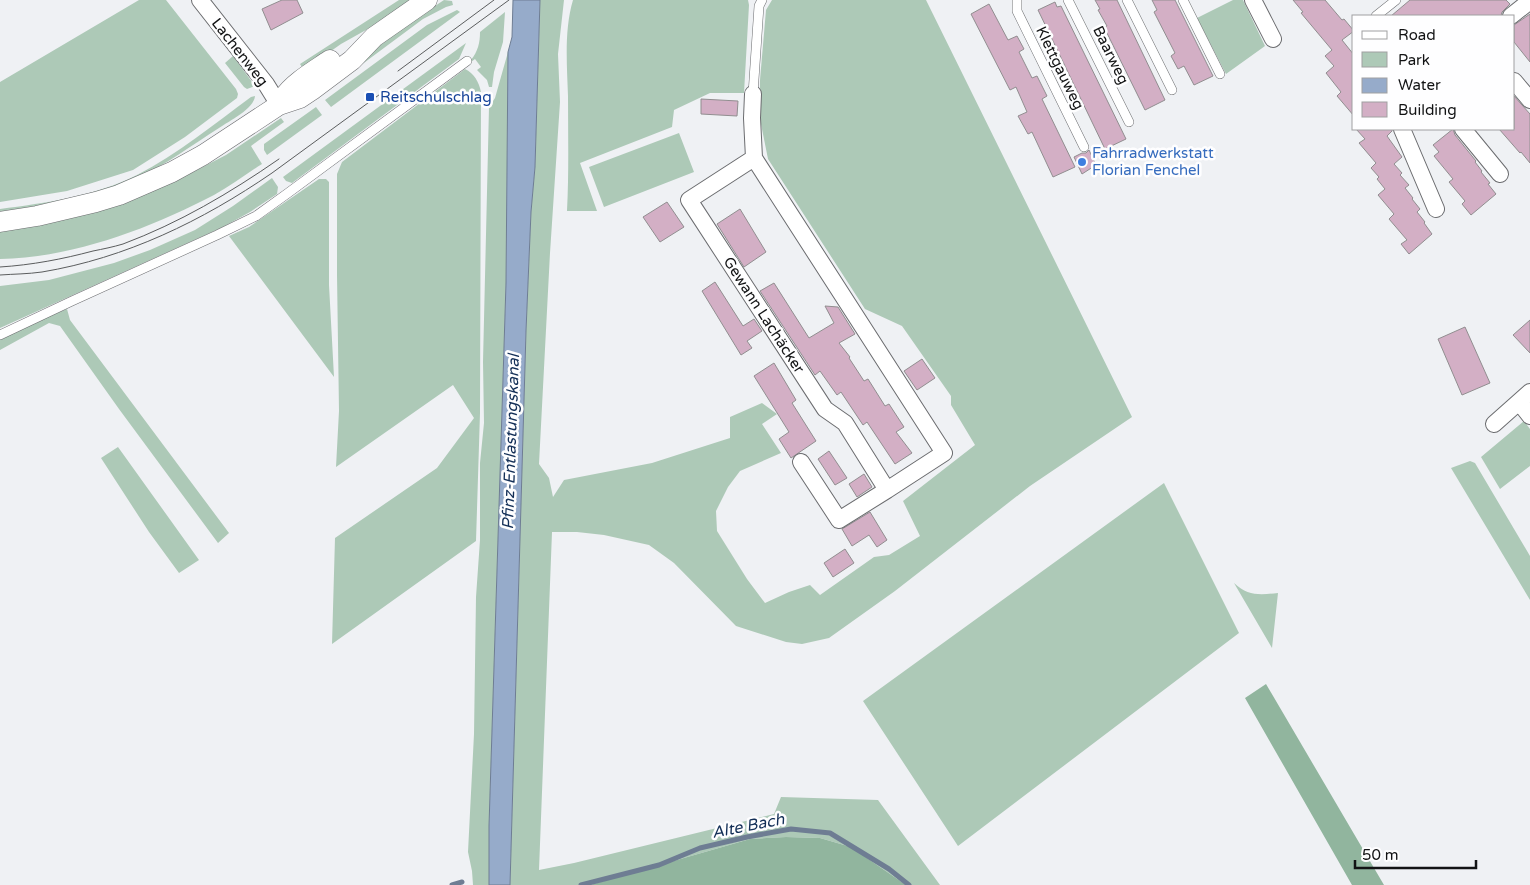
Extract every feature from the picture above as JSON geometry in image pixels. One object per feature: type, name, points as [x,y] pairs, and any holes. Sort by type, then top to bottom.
[{"type":"street","name":"Lachenweg","points":[[200,0],[266,84],[279,105]]},
{"type":"street","points":[[0,222],[104,200],[172,172],[203,155],[279,105],[288,92],[304,78],[345,49],[374,37],[427,0]]},
{"type":"street","points":[[1253,0],[1273,39]]},
{"type":"street","points":[[1512,15],[1530,1]]},
{"type":"street","points":[[1515,82],[1530,100]]},
{"type":"street","points":[[753,94],[754,158],[944,453],[839,520],[801,462]]},
{"type":"street","points":[[1402,130],[1436,209]]},
{"type":"street","points":[[1464,130],[1500,174]]},
{"type":"street","name":"Gewann Lachäcker","points":[[754,158],[689,200],[824,409],[845,423],[887,490]]},
{"type":"street","points":[[1494,424],[1524,397],[1530,416]]},
{"type":"lane","points":[[753,94],[759,6],[762,0]]},
{"type":"lane","name":"Klettgauweg","points":[[1017,0],[1017,11],[1084,147]]},
{"type":"lane","name":"Baarweg","points":[[1068,0],[1129,122]]},
{"type":"lane","points":[[1127,0],[1172,90]]},
{"type":"lane","points":[[1183,0],[1220,74]]},
{"type":"lane","points":[[1377,15],[1396,0]]},
{"type":"lane","points":[[0,335],[256,216],[466,61]]},
{"type":"green space","points":[[139,0],[166,0],[236,89],[237,98],[185,137],[133,170],[67,191],[0,202],[0,82]]},
{"type":"green space","points":[[399,0],[412,0],[382,21],[341,44],[304,70],[300,64]]},
{"type":"green space","points":[[444,0],[452,1],[453,5],[423,19],[322,94],[393,34]]},
{"type":"green space","points":[[540,0],[564,0],[558,54],[560,102],[539,464],[549,478],[553,497],[564,480],[652,463],[730,438],[730,417],[762,403],[777,414],[762,424],[781,453],[740,471],[728,487],[716,511],[717,531],[747,579],[765,603],[810,585],[820,595],[874,557],[889,555],[920,536],[903,501],[975,445],[951,405],[951,396],[902,326],[865,309],[768,159],[760,119],[760,80],[766,10],[772,0],[926,0],[1132,417],[1030,486],[895,591],[829,638],[802,644],[786,642],[736,626],[674,563],[649,545],[604,535],[552,532],[539,870],[774,814],[781,797],[878,800],[940,885],[906,885],[851,847],[820,838],[786,837],[750,839],[590,885],[510,885],[526,331],[531,212],[535,167]]},
{"type":"green space","points":[[573,0],[748,0],[749,5],[744,93],[710,93],[674,110],[672,127],[580,163],[597,211],[567,211],[567,48],[568,23]]},
{"type":"green space","points":[[1233,0],[1243,0],[1265,46],[1226,74],[1197,18]]},
{"type":"green space","points":[[457,10],[460,12],[331,107],[325,100],[427,25]]},
{"type":"green space","points":[[505,12],[503,42],[494,72],[492,87],[489,87],[487,80],[477,70],[481,67],[475,59],[471,62],[471,60],[478,47],[480,32]]},
{"type":"green space","points":[[466,43],[459,59],[292,183],[286,181],[283,177]]},
{"type":"green space","points":[[508,52],[506,283],[489,826],[489,885],[473,885],[468,852],[474,734],[476,597],[480,540],[480,463],[484,423],[483,362],[489,107],[495,98]]},
{"type":"green space","points":[[233,56],[255,86],[247,89],[244,87],[225,63]]},
{"type":"green space","points":[[465,69],[476,78],[481,92],[480,413],[476,541],[332,644],[335,538],[437,468],[474,418],[453,385],[336,467],[339,411],[337,174],[342,162]]},
{"type":"green space","points":[[255,96],[254,101],[246,110],[148,173],[104,191],[0,213],[0,209],[52,201],[87,193],[137,175],[181,148]]},
{"type":"green space","points":[[316,107],[322,115],[267,155],[264,150],[264,144]]},
{"type":"green space","points":[[281,118],[284,122],[251,146],[262,164],[214,195],[164,219],[110,239],[55,253],[0,259],[0,229],[191,173],[226,155]]},
{"type":"green space","points":[[679,133],[694,172],[604,207],[589,167]]},
{"type":"green space","points":[[272,178],[278,187],[277,194],[223,227],[0,328],[0,286],[49,280],[114,263],[150,250],[195,230]]},
{"type":"green space","points":[[319,179],[326,179],[329,182],[329,285],[334,377],[229,236],[249,227]]},
{"type":"green space","points":[[67,309],[70,320],[229,533],[218,543],[60,326],[49,323],[0,350],[0,340],[46,317]]},
{"type":"green space","points":[[1524,421],[1530,429],[1530,466],[1500,489],[1481,457]]},
{"type":"green space","points":[[118,447],[199,560],[179,573],[149,532],[101,458]]},
{"type":"green space","points":[[1470,461],[1475,463],[1530,556],[1530,600],[1451,468]]},
{"type":"green space","points":[[1164,483],[1239,633],[958,846],[863,701]]},
{"type":"green space","points":[[1234,583],[1254,594],[1278,593],[1272,648]]},
{"type":"green space","points":[[1266,684],[1384,885],[1352,885],[1245,698]]},
{"type":"green space","points":[[820,838],[851,847],[906,885],[590,885],[750,839]]},
{"type":"water","name":"Pfinz-Entlastungskanal","points":[[513,0],[540,0],[535,167],[531,212],[526,331],[510,885],[489,885],[489,826],[506,283],[508,52],[512,37]]},
{"type":"building","points":[[282,0],[297,0],[303,13],[271,30],[262,9]]},
{"type":"building","points":[[1095,0],[1117,0],[1165,100],[1145,110],[1104,27],[1107,26]]},
{"type":"building","points":[[1152,0],[1175,0],[1213,76],[1194,85],[1184,66],[1178,69],[1171,56],[1175,53],[1154,12],[1157,10]]},
{"type":"building","points":[[1293,0],[1325,0],[1352,29],[1352,32],[1342,40],[1352,52],[1352,114],[1337,96],[1341,92],[1326,73],[1334,66],[1325,56],[1332,50],[1301,13],[1303,12]]},
{"type":"building","points":[[1410,0],[1506,0],[1510,4],[1501,15],[1392,15]]},
{"type":"building","points":[[1055,2],[1057,7],[1061,6],[1126,139],[1105,149],[1038,10]]},
{"type":"building","points":[[989,4],[1008,40],[1017,36],[1024,49],[1019,52],[1032,78],[1037,76],[1047,96],[1042,99],[1075,167],[1053,177],[1032,132],[1028,134],[1018,116],[1027,112],[1016,87],[1010,90],[971,14]]},
{"type":"building","points":[[1530,14],[1530,62],[1515,43],[1515,24]]},
{"type":"building","points":[[1515,97],[1530,114],[1530,163],[1500,130],[1515,130]]},
{"type":"building","points":[[701,99],[738,101],[737,116],[701,114]]},
{"type":"building","points":[[1357,130],[1392,130],[1387,136],[1402,157],[1394,164],[1402,173],[1400,175],[1409,185],[1405,188],[1420,209],[1417,212],[1432,234],[1409,254],[1401,244],[1407,240],[1389,219],[1394,214],[1378,195],[1385,189],[1377,179],[1379,177],[1371,168],[1376,163],[1359,143],[1365,139]]},
{"type":"building","points":[[1453,130],[1455,135],[1476,161],[1481,172],[1490,183],[1488,184],[1496,194],[1471,215],[1462,204],[1465,201],[1449,182],[1453,179],[1434,156],[1439,152],[1433,145]]},
{"type":"building","points":[[1089,150],[1096,165],[1082,174],[1074,157]]},
{"type":"building","points":[[667,202],[684,227],[660,242],[643,217]]},
{"type":"building","points":[[740,209],[766,252],[744,267],[717,224]]},
{"type":"building","points":[[715,282],[743,326],[754,319],[762,331],[747,341],[752,348],[741,355],[702,291]]},
{"type":"building","points":[[774,283],[809,338],[834,323],[825,306],[838,307],[855,334],[839,343],[864,381],[868,379],[885,406],[889,404],[904,427],[896,432],[912,453],[895,464],[867,422],[863,425],[841,392],[837,395],[820,371],[815,375],[760,291]]},
{"type":"building","points":[[1530,320],[1530,353],[1513,335]]},
{"type":"building","points":[[1465,327],[1490,383],[1462,395],[1438,339]]},
{"type":"building","points":[[922,359],[935,378],[917,390],[904,371]]},
{"type":"building","points":[[774,363],[796,400],[792,403],[816,441],[791,458],[779,439],[789,432],[754,376]]},
{"type":"building","points":[[829,451],[847,478],[835,485],[818,459]]},
{"type":"building","points":[[864,474],[872,487],[857,497],[849,484]]},
{"type":"building","points":[[870,512],[887,540],[877,547],[869,535],[852,546],[842,529]]},
{"type":"building","points":[[845,549],[854,563],[833,577],[824,563]]},
{"type":"waterway","name":"Alte Bach","points":[[581,885],[659,865],[700,848],[791,829],[830,833],[889,869],[909,885]]},
{"type":"waterway","points":[[452,885],[462,882]]},
{"type":"tram line","points":[[398,71],[494,0]]},
{"type":"tram line","points":[[0,275],[26,274],[73,266],[133,247],[191,222],[272,173],[509,0]]},
{"type":"tram line","points":[[0,267],[70,257],[123,244],[144,236],[204,206],[242,184],[279,159]]},
{"type":"place","name":"Reitschulschlag","points":[[370,97]]},
{"type":"place","name":"Fahrradwerkstatt Florian Fenchel","points":[[1082,162]]}]
